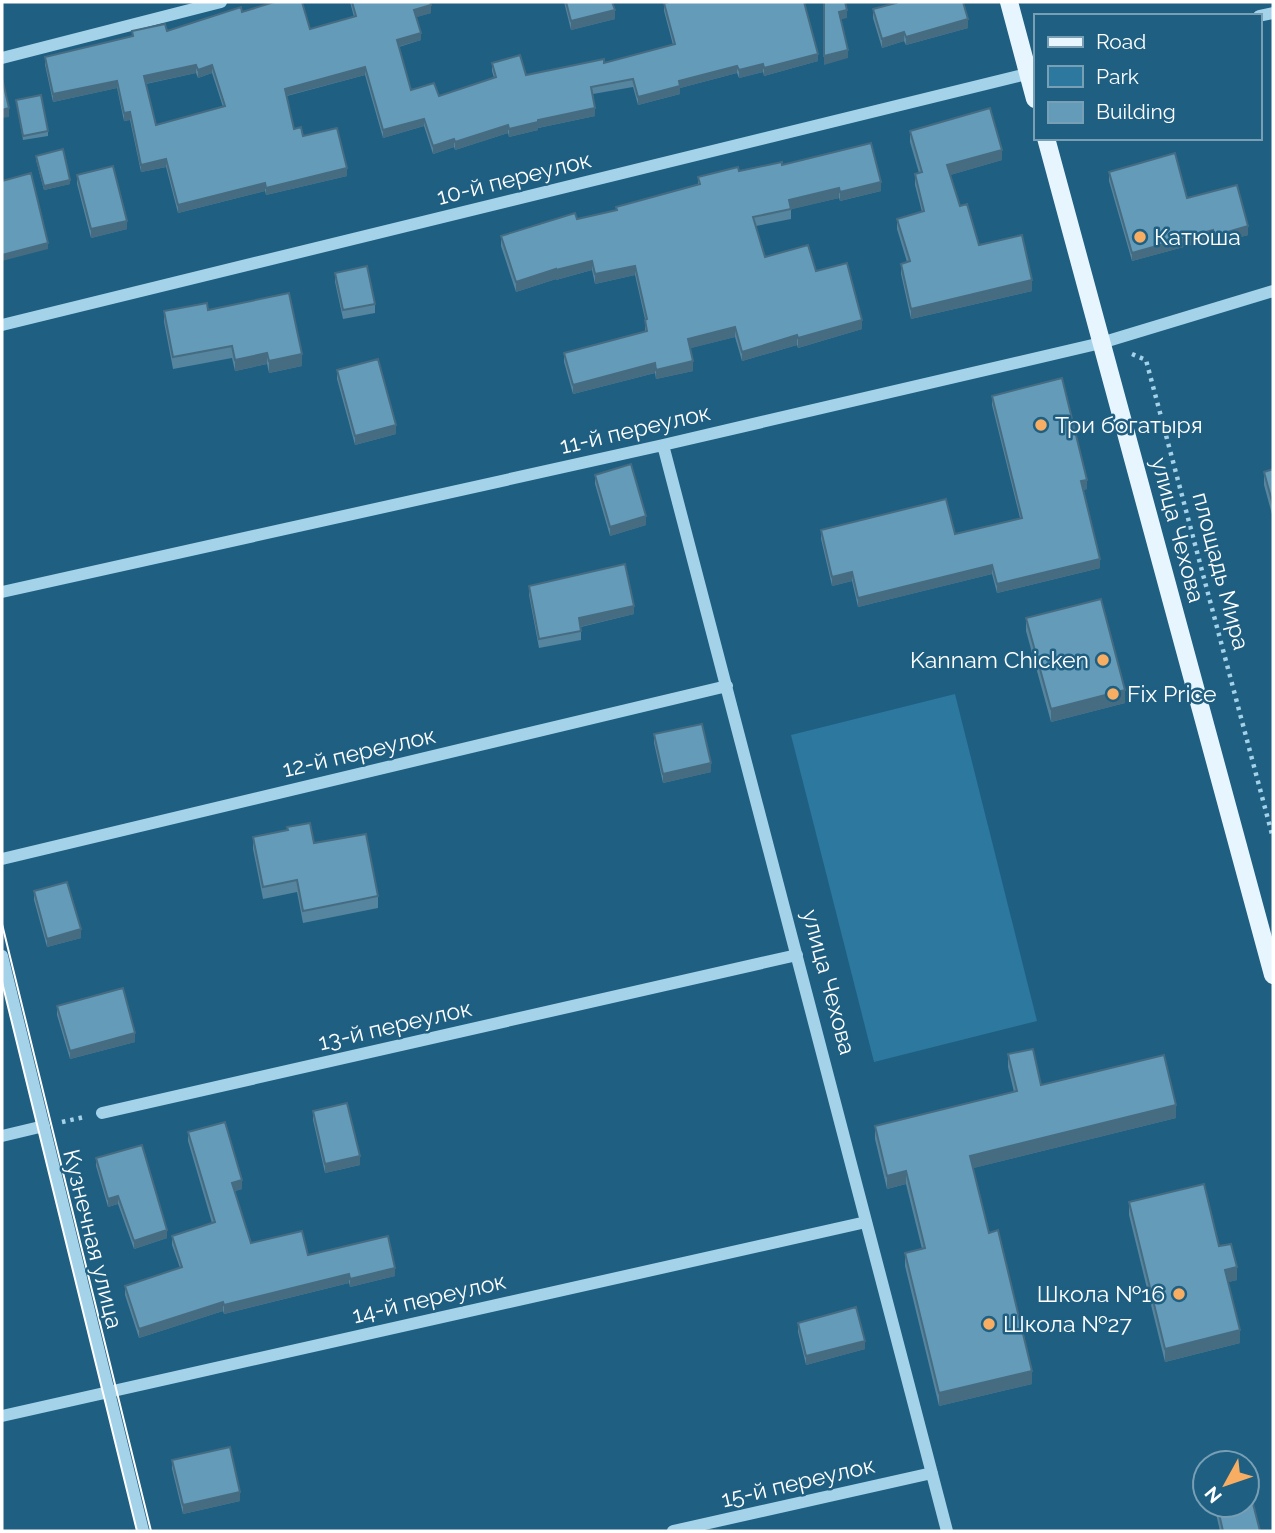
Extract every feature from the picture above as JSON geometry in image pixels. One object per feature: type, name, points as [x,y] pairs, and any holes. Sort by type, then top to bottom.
[{"type":"main road","points":[[1009,2],[1032,72],[1034,90]]},
{"type":"main road","name":"улица Чехова","points":[[1047,140],[1273,975]]},
{"type":"street","points":[[2,58],[221,2]]},
{"type":"street","name":"10-й переулок","points":[[2,325],[1032,72]]},
{"type":"street","name":"11-й переулок","points":[[2,593],[663,445],[1101,343],[1273,291]]},
{"type":"street","name":"улица Чехова","points":[[663,445],[947,1531]]},
{"type":"street","name":"12-й переулок","points":[[2,859],[727,687]]},
{"type":"street","name":"13-й переулок","points":[[102,1113],[797,955]]},
{"type":"street","name":"Кузнечная улица","points":[[2,956],[144,1531]]},
{"type":"street","points":[[2,1136],[44,1126]]},
{"type":"street","name":"14-й переулок","points":[[2,1416],[866,1222]]},
{"type":"street","name":"15-й переулок","points":[[673,1531],[932,1473]]},
{"type":"path","name":"площадь Мира","points":[[1101,343],[1146,360],[1273,838]]},
{"type":"path","points":[[44,1126],[102,1113]]},
{"type":"green space","points":[[955,694],[1037,1021],[874,1062],[791,735]]},
{"type":"building","points":[[274,2],[302,2],[310,29],[356,16],[352,2],[430,2],[431,5],[414,10],[421,33],[397,40],[411,90],[434,83],[439,96],[496,77],[492,63],[520,55],[526,75],[604,59],[604,63],[675,44],[664,3],[669,2],[804,2],[818,54],[764,68],[763,64],[739,70],[737,66],[679,81],[680,86],[638,97],[633,79],[591,87],[595,108],[509,129],[508,125],[433,146],[424,119],[383,130],[365,67],[285,89],[294,129],[301,127],[303,136],[337,128],[347,168],[266,188],[265,183],[178,205],[166,159],[141,165],[130,112],[124,113],[117,81],[53,94],[45,57],[133,36],[132,31],[165,24],[167,31],[241,7],[242,12]],"holes":[[[196,65],[198,70],[212,65],[225,106],[156,125],[144,76]]]},
{"type":"building","points":[[566,2],[612,2],[615,10],[571,21]]},
{"type":"building","points":[[824,2],[845,2],[847,10],[839,12],[848,50],[824,56]]},
{"type":"building","points":[[895,2],[963,2],[968,19],[906,37],[904,32],[882,39],[873,9]]},
{"type":"building","points":[[2,78],[9,108],[2,110]]},
{"type":"building","points":[[41,95],[48,131],[23,136],[16,100]]},
{"type":"building","points":[[990,108],[1002,150],[947,165],[960,206],[967,204],[979,245],[1022,235],[1032,280],[911,309],[901,264],[910,261],[897,219],[924,211],[915,174],[922,172],[910,131]]},
{"type":"building","points":[[871,143],[881,182],[840,192],[839,188],[789,200],[791,209],[753,217],[765,257],[808,245],[816,271],[847,263],[862,320],[798,338],[797,335],[742,352],[735,327],[688,339],[693,361],[656,370],[655,363],[573,385],[564,353],[647,331],[647,319],[635,266],[595,274],[592,261],[516,282],[501,236],[575,213],[577,219],[617,210],[616,207],[700,184],[698,177],[738,167],[739,171],[782,162],[782,165]]},
{"type":"building","points":[[63,149],[70,180],[44,186],[36,156]]},
{"type":"building","points":[[1175,153],[1187,198],[1237,185],[1248,226],[1214,236],[1213,230],[1132,253],[1109,172]]},
{"type":"building","points":[[113,166],[127,221],[91,229],[77,175]]},
{"type":"building","points":[[31,173],[48,243],[2,255],[2,181]]},
{"type":"building","points":[[367,266],[375,304],[343,310],[335,273]]},
{"type":"building","points":[[289,293],[302,354],[269,361],[267,353],[235,360],[232,346],[173,357],[164,311],[207,303],[208,310]]},
{"type":"building","points":[[378,359],[396,425],[355,436],[337,370]]},
{"type":"building","points":[[1062,378],[1087,480],[1081,481],[1100,559],[997,584],[992,565],[858,598],[852,572],[832,577],[821,530],[946,499],[955,534],[1022,518],[992,396]]},
{"type":"building","points":[[631,464],[646,516],[610,527],[595,475]]},
{"type":"building","points":[[1273,469],[1273,505],[1264,472]]},
{"type":"building","points":[[625,564],[634,606],[579,618],[581,631],[539,639],[529,586]]},
{"type":"building","points":[[1101,599],[1125,690],[1051,709],[1026,618]]},
{"type":"building","points":[[702,724],[711,763],[663,774],[654,734]]},
{"type":"building","points":[[310,823],[314,843],[366,834],[378,896],[303,911],[297,880],[263,887],[253,837]]},
{"type":"building","points":[[67,882],[81,929],[47,939],[34,891]]},
{"type":"building","points":[[123,988],[135,1033],[70,1051],[57,1006]]},
{"type":"building","points":[[1033,1049],[1041,1085],[1164,1055],[1176,1105],[970,1156],[989,1233],[998,1230],[1032,1371],[939,1393],[905,1253],[925,1248],[906,1171],[887,1176],[875,1126],[1017,1091],[1008,1054]]},
{"type":"building","points":[[347,1103],[360,1156],[325,1164],[313,1111]]},
{"type":"building","points":[[225,1122],[242,1180],[232,1183],[251,1243],[302,1231],[308,1255],[388,1236],[395,1268],[350,1279],[349,1274],[224,1305],[223,1302],[139,1329],[125,1286],[182,1267],[172,1236],[215,1222],[188,1132]]},
{"type":"building","points":[[142,1145],[167,1230],[134,1241],[118,1196],[108,1199],[96,1158]]},
{"type":"building","points":[[1204,1184],[1219,1246],[1231,1244],[1237,1267],[1225,1270],[1240,1330],[1165,1349],[1129,1202]]},
{"type":"building","points":[[856,1307],[865,1341],[806,1356],[798,1323]]},
{"type":"building","points":[[230,1447],[240,1492],[183,1505],[172,1460]]},
{"type":"building","points":[[1220,1519],[1257,1519],[1260,1531],[1223,1531]]},
{"type":"tram line","points":[[2,924],[151,1531]]},
{"type":"tram line","points":[[2,982],[137,1531]]},
{"type":"place","name":"Катюша","points":[[1140,237]]},
{"type":"place","name":"Три богатыря","points":[[1041,425]]},
{"type":"place","name":"Kannam Chicken","points":[[1103,660]]},
{"type":"place","name":"Fix Price","points":[[1113,694]]},
{"type":"place","name":"Школа №16","points":[[1179,1294]]},
{"type":"place","name":"Школа №27","points":[[989,1324]]}]
